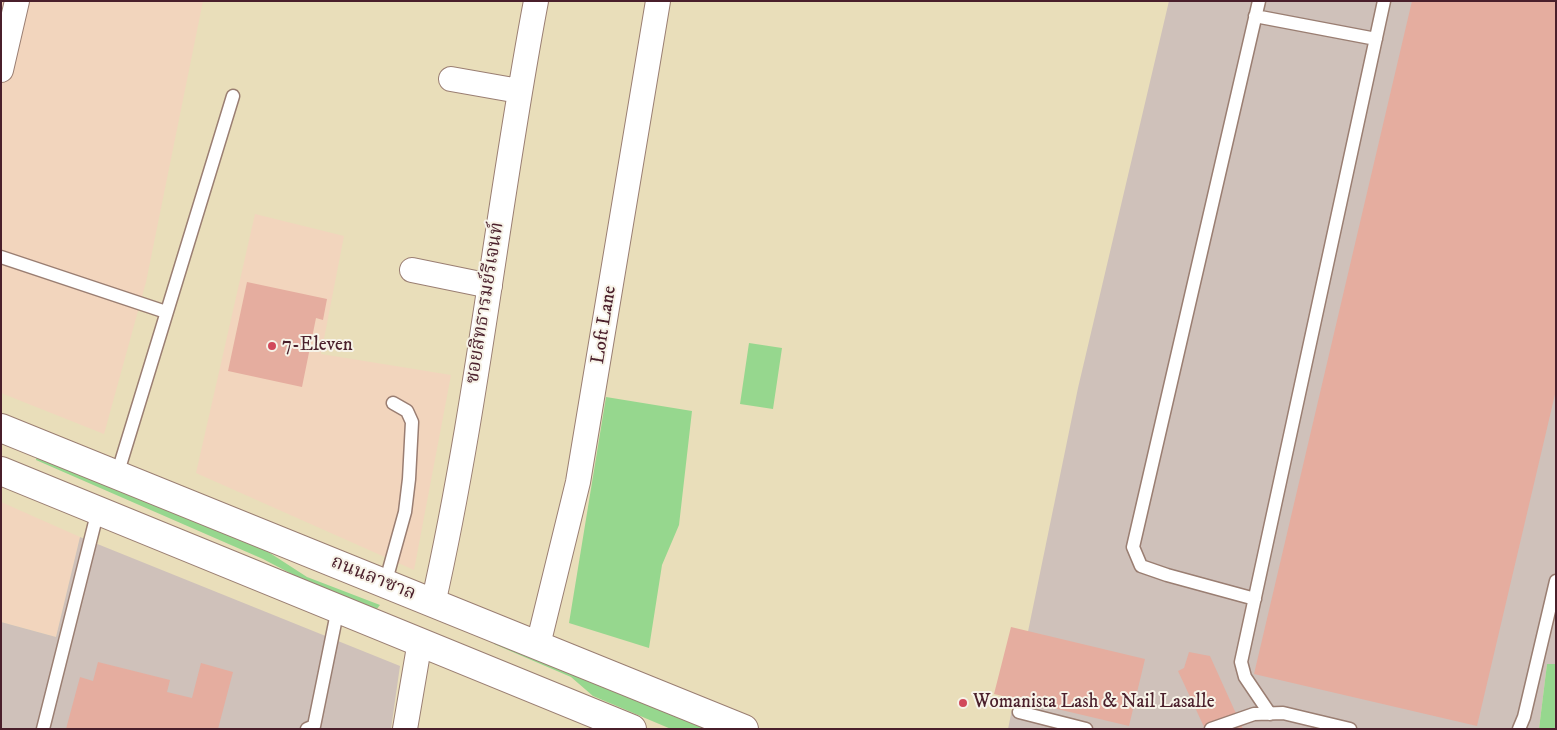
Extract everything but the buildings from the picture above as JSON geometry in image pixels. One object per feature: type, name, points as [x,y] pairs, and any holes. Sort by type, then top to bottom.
[{"type":"street","points":[[1,70],[17,1]]},
{"type":"street","name":"ซอยสิทธารมย์รีเจนท์","points":[[433,604],[449,534],[490,286],[519,91],[536,1]]},
{"type":"street","name":"Loft Lane","points":[[538,646],[578,482],[658,1]]},
{"type":"street","points":[[451,79],[519,91]]},
{"type":"street","points":[[412,270],[490,286]]},
{"type":"street","name":"ถนนลาซาล","points":[[1,428],[744,729]]},
{"type":"street","points":[[1,458],[10,462],[38,486]]},
{"type":"street","points":[[1,471],[632,729]]},
{"type":"street","points":[[294,547],[312,567],[391,604],[403,612],[399,619],[386,627]]},
{"type":"street","points":[[405,729],[420,641],[433,604]]},
{"type":"street","points":[[499,630],[460,623],[448,624],[446,631],[452,637],[555,680],[567,702]]},
{"type":"lane","points":[[1254,599],[1167,575],[1142,566],[1133,547],[1258,1]]},
{"type":"lane","points":[[1270,714],[1245,677],[1241,662],[1384,1]]},
{"type":"lane","points":[[1255,16],[1376,39]]},
{"type":"lane","points":[[117,475],[234,96]]},
{"type":"lane","points":[[1,257],[166,312]]},
{"type":"lane","points":[[385,584],[405,512],[412,422],[407,411],[393,402]]},
{"type":"lane","points":[[43,729],[98,510]]},
{"type":"lane","points":[[1519,729],[1524,717],[1556,581]]},
{"type":"lane","points":[[313,728],[338,608]]},
{"type":"lane","points":[[1019,712],[1086,729]]},
{"type":"lane","points":[[1211,729],[1254,714],[1283,713],[1350,729]]},
{"type":"shaded area","points":[[1,1],[203,1],[146,282],[104,434],[1,393]]},
{"type":"shaded area","points":[[1169,1],[1556,1],[1556,664],[1547,664],[1539,729],[1008,729],[1078,388]]},
{"type":"shaded area","points":[[255,214],[344,236],[321,354],[451,375],[414,570],[196,473]]},
{"type":"shaded area","points":[[1,502],[80,537],[56,637],[1,622]]},
{"type":"shaded area","points":[[80,537],[400,666],[391,729],[1,729],[1,622],[56,637]]},
{"type":"green space","points":[[749,343],[782,348],[773,409],[740,404]]},
{"type":"green space","points":[[606,397],[692,411],[679,525],[662,565],[649,648],[569,623]]},
{"type":"green space","points":[[37,453],[256,544],[307,577],[380,605],[376,610],[307,582],[263,559],[36,460]]},
{"type":"green space","points":[[496,639],[706,729],[671,729],[593,696],[571,677],[494,644]]},
{"type":"green space","points":[[1547,664],[1556,664],[1556,729],[1539,729]]},
{"type":"place","name":"7-Eleven","points":[[272,346]]},
{"type":"place","name":"Womanista Lash & Nail Lasalle","points":[[963,703]]}]
